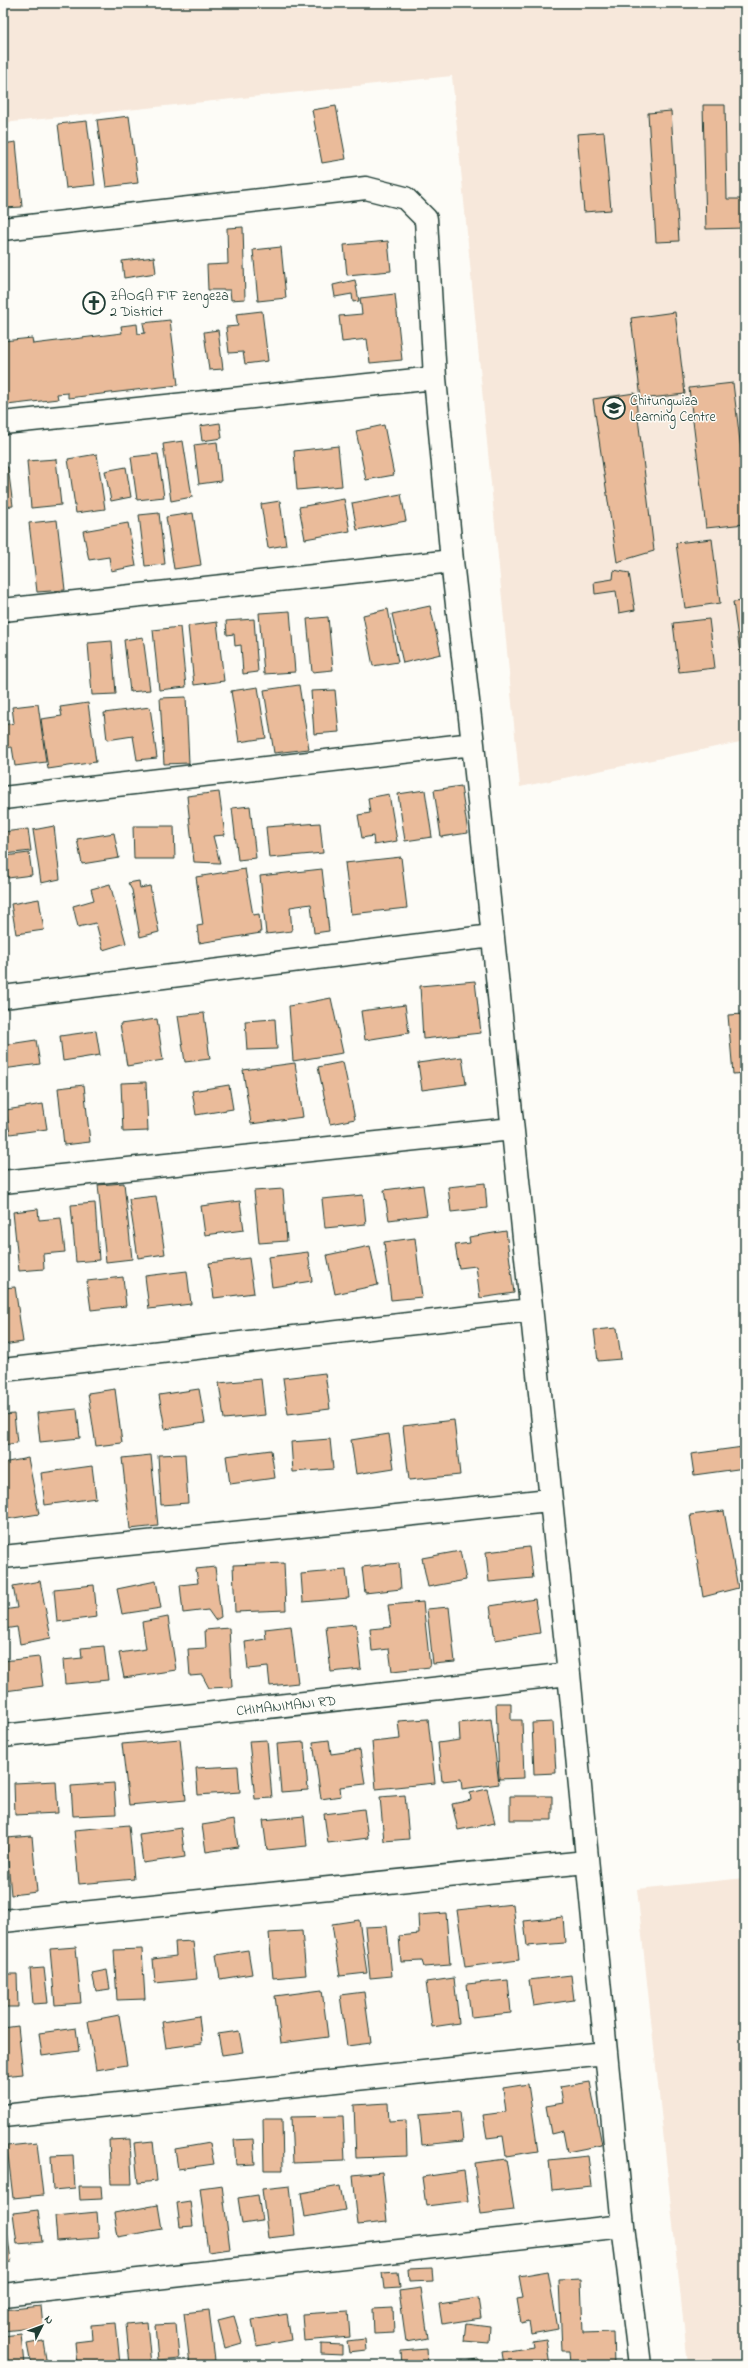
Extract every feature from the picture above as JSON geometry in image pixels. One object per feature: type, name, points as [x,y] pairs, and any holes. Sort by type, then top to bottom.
[{"type":"street","points":[[3,229],[366,188],[405,198],[426,219],[435,378],[452,561],[473,744],[549,1500],[569,1674],[586,1862],[623,2226],[640,2365]]},
{"type":"street","points":[[3,423],[435,378]]},
{"type":"street","points":[[3,610],[452,561]]},
{"type":"street","points":[[3,798],[473,744]]},
{"type":"street","points":[[3,996],[492,936]]},
{"type":"street","points":[[3,1182],[512,1129]]},
{"type":"street","points":[[3,1370],[530,1310]]},
{"type":"street","points":[[3,1557],[549,1500]]},
{"type":"street","name":"CHIMANIMANI RD","points":[[3,1736],[569,1674]]},
{"type":"street","points":[[3,1921],[586,1862]]},
{"type":"street","points":[[3,2116],[605,2053]]},
{"type":"street","points":[[3,2296],[623,2226]]},
{"type":"shaded area","name":"Chitungwiza Learning Centre","points":[[3,3],[745,3],[745,741],[520,787],[452,76],[3,123]]},
{"type":"shaded area","points":[[745,1878],[745,2365],[688,2365],[637,1889]]},
{"type":"building","points":[[703,105],[725,105],[727,199],[745,199],[745,228],[706,229]]},
{"type":"building","points":[[336,106],[346,159],[322,163],[312,110]]},
{"type":"building","points":[[671,111],[679,241],[656,242],[648,113]]},
{"type":"building","points":[[129,116],[138,183],[106,187],[97,120]]},
{"type":"building","points":[[87,121],[95,185],[66,188],[58,124]]},
{"type":"building","points":[[604,132],[611,210],[584,212],[577,134]]},
{"type":"building","points":[[16,142],[22,207],[3,208],[3,144]]},
{"type":"building","points":[[243,227],[245,299],[231,300],[230,290],[208,290],[207,265],[228,264],[227,228]]},
{"type":"building","points":[[388,241],[391,271],[347,275],[344,245]]},
{"type":"building","points":[[281,247],[286,298],[258,301],[253,250]]},
{"type":"building","points":[[154,257],[156,273],[124,278],[122,261]]},
{"type":"building","points":[[355,280],[359,301],[353,302],[352,294],[335,297],[333,285]]},
{"type":"building","points":[[395,294],[402,360],[370,363],[367,339],[342,342],[339,316],[362,314],[360,298]]},
{"type":"building","points":[[262,311],[268,361],[245,364],[243,352],[229,353],[226,327],[238,326],[236,314]]},
{"type":"building","points":[[675,312],[685,394],[641,399],[631,318]]},
{"type":"building","points":[[170,320],[178,385],[68,398],[68,393],[57,394],[58,399],[7,405],[3,373],[3,341],[32,338],[33,344],[122,333],[121,326],[137,324],[138,334],[145,333],[143,323]]},
{"type":"building","points":[[218,330],[223,369],[209,370],[204,332]]},
{"type":"building","points":[[733,383],[745,483],[745,524],[706,528],[689,388]]},
{"type":"building","points":[[635,393],[654,551],[617,562],[593,399]]},
{"type":"building","points":[[220,423],[222,438],[202,441],[200,426]]},
{"type":"building","points":[[384,425],[394,475],[366,480],[356,431]]},
{"type":"building","points":[[183,441],[192,497],[171,501],[163,444]]},
{"type":"building","points":[[217,442],[221,481],[199,484],[194,445]]},
{"type":"building","points":[[338,446],[342,486],[297,490],[294,451]]},
{"type":"building","points":[[97,454],[105,509],[76,513],[68,459]]},
{"type":"building","points":[[158,454],[164,497],[137,500],[131,457]]},
{"type":"building","points":[[56,459],[61,505],[31,508],[27,461]]},
{"type":"building","points":[[8,467],[13,506],[3,507],[3,468]]},
{"type":"building","points":[[126,467],[131,497],[111,501],[105,471]]},
{"type":"building","points":[[401,494],[406,521],[357,530],[352,503]]},
{"type":"building","points":[[344,499],[350,531],[305,539],[299,507]]},
{"type":"building","points":[[280,501],[286,545],[268,548],[261,504]]},
{"type":"building","points":[[159,513],[165,564],[145,566],[139,515]]},
{"type":"building","points":[[193,513],[201,565],[174,569],[166,517]]},
{"type":"building","points":[[57,520],[65,590],[37,592],[29,523]]},
{"type":"building","points":[[128,523],[136,566],[111,571],[109,557],[89,560],[83,531]]},
{"type":"building","points":[[712,539],[720,603],[685,608],[676,543]]},
{"type":"building","points":[[614,570],[629,573],[635,610],[619,613],[616,591],[595,594],[594,582],[613,579]]},
{"type":"building","points":[[745,601],[745,653],[740,653],[733,602]]},
{"type":"building","points":[[430,606],[441,654],[403,663],[392,614]]},
{"type":"building","points":[[388,609],[398,662],[373,666],[363,615]]},
{"type":"building","points":[[290,611],[295,672],[264,674],[259,613]]},
{"type":"building","points":[[328,617],[333,670],[312,672],[307,619]]},
{"type":"building","points":[[254,619],[258,672],[243,674],[241,645],[235,646],[234,634],[227,635],[226,621]]},
{"type":"building","points":[[709,619],[715,668],[679,672],[673,623]]},
{"type":"building","points":[[217,622],[224,681],[194,685],[188,626]]},
{"type":"building","points":[[180,627],[186,687],[159,690],[153,630]]},
{"type":"building","points":[[143,637],[150,690],[130,692],[124,640]]},
{"type":"building","points":[[112,641],[116,694],[92,695],[88,643]]},
{"type":"building","points":[[299,685],[309,749],[274,753],[264,690]]},
{"type":"building","points":[[258,687],[266,738],[239,742],[231,691]]},
{"type":"building","points":[[335,690],[339,732],[314,734],[311,691]]},
{"type":"building","points":[[186,697],[189,763],[164,764],[160,698]]},
{"type":"building","points":[[88,703],[96,762],[48,769],[41,719],[62,716],[60,707]]},
{"type":"building","points":[[38,704],[46,762],[15,766],[12,747],[3,748],[3,725],[14,723],[12,707]]},
{"type":"building","points":[[150,707],[157,758],[137,760],[133,736],[107,740],[104,713]]},
{"type":"building","points":[[461,786],[468,833],[441,837],[434,790]]},
{"type":"building","points":[[425,790],[432,837],[405,841],[398,794]]},
{"type":"building","points":[[219,792],[225,835],[213,836],[220,863],[194,862],[187,796]]},
{"type":"building","points":[[389,794],[397,841],[374,845],[373,836],[362,838],[358,815],[370,813],[368,798]]},
{"type":"building","points":[[250,806],[256,858],[238,860],[232,808]]},
{"type":"building","points":[[320,823],[323,853],[269,858],[266,827]]},
{"type":"building","points":[[54,826],[60,879],[41,883],[33,830]]},
{"type":"building","points":[[133,826],[174,826],[175,859],[134,859]]},
{"type":"building","points":[[28,829],[31,851],[5,854],[3,832]]},
{"type":"building","points":[[114,833],[119,858],[82,864],[77,839]]},
{"type":"building","points":[[29,853],[32,875],[8,878],[5,856]]},
{"type":"building","points":[[401,857],[407,908],[351,914],[345,863]]},
{"type":"building","points":[[245,869],[253,915],[259,914],[261,933],[199,943],[197,926],[203,925],[196,877]]},
{"type":"building","points":[[322,869],[329,931],[314,933],[311,904],[290,907],[292,931],[266,934],[260,876]]},
{"type":"building","points":[[139,881],[140,888],[150,886],[159,932],[140,937],[132,890],[128,883]]},
{"type":"building","points":[[110,884],[126,943],[103,950],[96,923],[78,927],[73,906],[94,900],[91,889]]},
{"type":"building","points":[[39,899],[44,930],[16,934],[11,904]]},
{"type":"building","points":[[475,981],[481,1033],[423,1039],[420,986]]},
{"type":"building","points":[[331,998],[343,1053],[293,1061],[289,1006]]},
{"type":"building","points":[[405,1005],[409,1033],[365,1040],[361,1011]]},
{"type":"building","points":[[204,1013],[210,1059],[185,1062],[178,1016]]},
{"type":"building","points":[[745,1014],[745,1073],[733,1074],[728,1015]]},
{"type":"building","points":[[157,1019],[163,1060],[127,1066],[120,1024]]},
{"type":"building","points":[[275,1019],[277,1049],[247,1050],[245,1021]]},
{"type":"building","points":[[96,1031],[100,1055],[63,1061],[60,1036]]},
{"type":"building","points":[[36,1040],[40,1064],[3,1069],[3,1045]]},
{"type":"building","points":[[462,1057],[466,1084],[422,1090],[418,1063]]},
{"type":"building","points":[[343,1062],[355,1119],[330,1124],[318,1067]]},
{"type":"building","points":[[295,1063],[303,1117],[251,1124],[243,1070]]},
{"type":"building","points":[[146,1082],[148,1131],[123,1132],[121,1083]]},
{"type":"building","points":[[84,1085],[90,1142],[64,1145],[58,1088]]},
{"type":"building","points":[[229,1085],[233,1109],[196,1115],[192,1091]]},
{"type":"building","points":[[43,1104],[47,1129],[10,1134],[6,1110]]},
{"type":"building","points":[[124,1183],[132,1259],[106,1262],[98,1185]]},
{"type":"building","points":[[485,1183],[487,1208],[451,1212],[448,1187]]},
{"type":"building","points":[[423,1185],[427,1215],[389,1220],[384,1190]]},
{"type":"building","points":[[283,1189],[287,1241],[259,1243],[254,1191]]},
{"type":"building","points":[[363,1195],[366,1224],[325,1228],[322,1199]]},
{"type":"building","points":[[156,1196],[165,1254],[138,1258],[129,1199]]},
{"type":"building","points":[[240,1201],[244,1230],[205,1235],[201,1206]]},
{"type":"building","points":[[95,1203],[99,1260],[76,1262],[71,1205]]},
{"type":"building","points":[[38,1209],[39,1220],[61,1218],[65,1252],[43,1254],[44,1269],[19,1271],[13,1212]]},
{"type":"building","points":[[506,1231],[514,1293],[480,1298],[476,1266],[459,1268],[455,1245],[470,1243],[469,1237]]},
{"type":"building","points":[[415,1238],[422,1297],[391,1300],[384,1242]]},
{"type":"building","points":[[370,1246],[378,1285],[335,1294],[327,1255]]},
{"type":"building","points":[[308,1252],[312,1281],[272,1287],[268,1257]]},
{"type":"building","points":[[249,1258],[254,1293],[214,1298],[209,1263]]},
{"type":"building","points":[[187,1271],[191,1304],[149,1309],[145,1276]]},
{"type":"building","points":[[123,1277],[126,1306],[91,1310],[87,1281]]},
{"type":"building","points":[[15,1287],[23,1342],[3,1345],[3,1288]]},
{"type":"building","points":[[617,1328],[621,1359],[598,1361],[594,1330]]},
{"type":"building","points":[[325,1373],[330,1409],[288,1414],[283,1378]]},
{"type":"building","points":[[261,1379],[265,1415],[224,1419],[219,1383]]},
{"type":"building","points":[[115,1389],[122,1443],[96,1446],[88,1393]]},
{"type":"building","points":[[199,1389],[205,1423],[165,1429],[159,1395]]},
{"type":"building","points":[[77,1409],[80,1438],[40,1442],[37,1413]]},
{"type":"building","points":[[14,1414],[17,1443],[3,1445],[3,1415]]},
{"type":"building","points":[[454,1420],[460,1475],[409,1480],[403,1426]]},
{"type":"building","points":[[389,1434],[394,1468],[356,1474],[351,1440]]},
{"type":"building","points":[[330,1439],[333,1469],[293,1472],[291,1442]]},
{"type":"building","points":[[743,1447],[745,1468],[694,1475],[691,1454]]},
{"type":"building","points":[[271,1450],[275,1478],[230,1484],[226,1456]]},
{"type":"building","points":[[185,1454],[188,1503],[161,1505],[158,1455]]},
{"type":"building","points":[[151,1455],[158,1526],[130,1529],[122,1458]]},
{"type":"building","points":[[28,1458],[39,1514],[7,1519],[3,1495],[3,1463]]},
{"type":"building","points":[[92,1466],[96,1498],[45,1505],[41,1473]]},
{"type":"building","points":[[724,1511],[738,1588],[703,1597],[690,1515]]},
{"type":"building","points":[[529,1547],[533,1578],[489,1582],[486,1552]]},
{"type":"building","points":[[460,1551],[466,1580],[428,1587],[422,1558]]},
{"type":"building","points":[[284,1563],[286,1610],[235,1612],[233,1565]]},
{"type":"building","points":[[399,1563],[401,1589],[365,1593],[362,1567]]},
{"type":"building","points":[[215,1567],[221,1617],[215,1620],[208,1610],[183,1613],[180,1585],[198,1583],[196,1569]]},
{"type":"building","points":[[346,1570],[349,1598],[303,1602],[301,1574]]},
{"type":"building","points":[[40,1581],[51,1638],[20,1644],[17,1627],[4,1629],[3,1610],[17,1608],[13,1586]]},
{"type":"building","points":[[156,1581],[161,1608],[122,1614],[117,1589]]},
{"type":"building","points":[[94,1585],[97,1617],[57,1622],[54,1589]]},
{"type":"building","points":[[535,1599],[540,1633],[495,1640],[490,1606]]},
{"type":"building","points":[[423,1602],[430,1667],[392,1671],[389,1649],[372,1651],[370,1629],[391,1627],[388,1605]]},
{"type":"building","points":[[449,1607],[455,1662],[433,1664],[427,1609]]},
{"type":"building","points":[[168,1617],[176,1670],[124,1678],[119,1653],[146,1649],[142,1622]]},
{"type":"building","points":[[356,1624],[361,1669],[331,1672],[326,1627]]},
{"type":"building","points":[[291,1626],[298,1683],[270,1686],[268,1667],[248,1669],[245,1642],[266,1639],[265,1629]]},
{"type":"building","points":[[229,1628],[232,1687],[209,1688],[202,1675],[190,1676],[188,1649],[206,1648],[205,1630]]},
{"type":"building","points":[[104,1646],[108,1680],[65,1684],[63,1660],[82,1658],[81,1648]]},
{"type":"building","points":[[39,1657],[43,1686],[5,1691],[3,1661]]},
{"type":"building","points":[[496,1703],[511,1703],[511,1720],[522,1720],[524,1778],[499,1779]]},
{"type":"building","points":[[428,1719],[435,1783],[376,1789],[372,1742],[400,1739],[398,1721]]},
{"type":"building","points":[[491,1719],[499,1784],[462,1789],[461,1779],[442,1781],[438,1743],[460,1740],[459,1723]]},
{"type":"building","points":[[553,1722],[556,1773],[534,1774],[532,1723]]},
{"type":"building","points":[[180,1739],[186,1800],[129,1805],[122,1744]]},
{"type":"building","points":[[267,1740],[272,1798],[255,1799],[249,1741]]},
{"type":"building","points":[[329,1740],[331,1754],[360,1750],[365,1784],[340,1787],[341,1796],[321,1799],[313,1742]]},
{"type":"building","points":[[304,1742],[308,1790],[281,1792],[277,1744]]},
{"type":"building","points":[[238,1766],[240,1792],[198,1795],[196,1768]]},
{"type":"building","points":[[56,1781],[58,1813],[15,1815],[14,1783]]},
{"type":"building","points":[[114,1783],[116,1814],[73,1816],[71,1786]]},
{"type":"building","points":[[487,1789],[495,1823],[458,1830],[452,1804],[471,1800],[470,1793]]},
{"type":"building","points":[[405,1795],[409,1839],[384,1841],[380,1797]]},
{"type":"building","points":[[510,1796],[552,1796],[552,1820],[510,1820]]},
{"type":"building","points":[[364,1809],[368,1838],[328,1843],[324,1814]]},
{"type":"building","points":[[304,1816],[307,1846],[267,1850],[263,1820]]},
{"type":"building","points":[[234,1820],[238,1847],[206,1852],[202,1825]]},
{"type":"building","points":[[129,1825],[134,1879],[79,1884],[74,1830]]},
{"type":"building","points":[[181,1828],[185,1857],[143,1863],[139,1834]]},
{"type":"building","points":[[32,1836],[37,1892],[11,1895],[6,1838]]},
{"type":"building","points":[[513,1904],[519,1960],[465,1967],[457,1910]]},
{"type":"building","points":[[446,1913],[450,1965],[424,1967],[422,1961],[401,1962],[399,1936],[419,1934],[418,1915]]},
{"type":"building","points":[[563,1917],[565,1943],[527,1946],[524,1921]]},
{"type":"building","points":[[359,1920],[367,1973],[340,1976],[332,1924]]},
{"type":"building","points":[[387,1926],[392,1976],[370,1978],[365,1927]]},
{"type":"building","points":[[302,1931],[306,1975],[273,1978],[269,1933]]},
{"type":"building","points":[[193,1941],[197,1979],[155,1983],[153,1959],[176,1956],[175,1942]]},
{"type":"building","points":[[76,1947],[81,2003],[55,2005],[50,1949]]},
{"type":"building","points":[[142,1949],[145,1999],[117,2000],[114,1950]]},
{"type":"building","points":[[248,1950],[252,1974],[220,1979],[216,1955]]},
{"type":"building","points":[[44,1968],[48,2003],[33,2004],[30,1969]]},
{"type":"building","points":[[107,1970],[110,1989],[96,1991],[92,1973]]},
{"type":"building","points":[[3,1974],[17,1974],[18,2007],[3,2007]]},
{"type":"building","points":[[571,1975],[574,2000],[533,2006],[529,1980]]},
{"type":"building","points":[[454,1978],[459,2023],[432,2027],[426,1982]]},
{"type":"building","points":[[508,1980],[511,2013],[471,2017],[467,1984]]},
{"type":"building","points":[[322,1990],[328,2037],[281,2043],[275,1996]]},
{"type":"building","points":[[364,1992],[371,2043],[347,2046],[340,1995]]},
{"type":"building","points":[[119,2015],[127,2065],[96,2070],[88,2021]]},
{"type":"building","points":[[199,2016],[202,2043],[166,2048],[162,2022]]},
{"type":"building","points":[[18,2026],[23,2074],[3,2076],[3,2028]]},
{"type":"building","points":[[76,2028],[79,2051],[42,2056],[39,2033]]},
{"type":"building","points":[[239,2031],[243,2052],[222,2055],[218,2034]]},
{"type":"building","points":[[590,2082],[602,2145],[567,2152],[563,2131],[551,2134],[546,2106],[563,2103],[560,2087]]},
{"type":"building","points":[[528,2084],[538,2151],[506,2156],[503,2136],[487,2138],[483,2115],[506,2112],[503,2088]]},
{"type":"building","points":[[388,2103],[389,2121],[406,2120],[407,2156],[356,2158],[354,2105]]},
{"type":"building","points":[[460,2112],[463,2141],[422,2145],[419,2115]]},
{"type":"building","points":[[343,2116],[345,2161],[293,2163],[291,2117]]},
{"type":"building","points":[[263,2119],[282,2119],[283,2170],[264,2170]]},
{"type":"building","points":[[130,2139],[132,2184],[111,2184],[109,2140]]},
{"type":"building","points":[[253,2139],[255,2164],[236,2165],[234,2140]]},
{"type":"building","points":[[153,2141],[157,2181],[138,2183],[134,2143]]},
{"type":"building","points":[[37,2143],[43,2195],[13,2198],[7,2146]]},
{"type":"building","points":[[210,2143],[214,2164],[178,2169],[175,2149]]},
{"type":"building","points":[[73,2155],[75,2188],[53,2190],[51,2156]]},
{"type":"building","points":[[588,2156],[592,2186],[552,2190],[549,2160]]},
{"type":"building","points":[[506,2159],[514,2210],[481,2214],[474,2163]]},
{"type":"building","points":[[464,2171],[468,2201],[426,2206],[422,2177]]},
{"type":"building","points":[[382,2172],[387,2222],[358,2225],[353,2175]]},
{"type":"building","points":[[222,2185],[230,2249],[208,2252],[200,2188]]},
{"type":"building","points":[[79,2186],[101,2186],[102,2199],[80,2200]]},
{"type":"building","points":[[290,2186],[295,2235],[268,2238],[262,2189]]},
{"type":"building","points":[[340,2186],[345,2210],[305,2217],[301,2193]]},
{"type":"building","points":[[258,2195],[262,2221],[242,2224],[238,2198]]},
{"type":"building","points":[[190,2201],[193,2226],[180,2227],[177,2203]]},
{"type":"building","points":[[158,2205],[162,2229],[118,2237],[114,2213]]},
{"type":"building","points":[[38,2210],[42,2242],[17,2244],[13,2213]]},
{"type":"building","points":[[97,2212],[99,2238],[57,2241],[55,2216]]},
{"type":"building","points":[[3,2214],[5,2214],[11,2262],[3,2263]]},
{"type":"building","points":[[432,2268],[433,2281],[409,2282],[408,2269]]},
{"type":"building","points":[[548,2271],[558,2329],[531,2334],[529,2321],[521,2323],[517,2299],[523,2298],[519,2276]]},
{"type":"building","points":[[398,2272],[400,2288],[384,2289],[382,2273]]},
{"type":"building","points":[[581,2279],[583,2333],[613,2332],[614,2365],[570,2365],[569,2351],[562,2351],[559,2280]]},
{"type":"building","points":[[421,2288],[428,2338],[406,2342],[399,2291]]},
{"type":"building","points":[[478,2298],[481,2318],[442,2324],[439,2304]]},
{"type":"building","points":[[41,2306],[43,2327],[3,2331],[3,2310]]},
{"type":"building","points":[[393,2308],[394,2333],[374,2334],[373,2309]]},
{"type":"building","points":[[209,2310],[215,2361],[190,2364],[184,2313]]},
{"type":"building","points":[[348,2311],[350,2337],[304,2341],[302,2314]]},
{"type":"building","points":[[287,2314],[291,2340],[257,2346],[252,2320]]},
{"type":"building","points":[[234,2316],[242,2343],[225,2348],[218,2320]]},
{"type":"building","points":[[147,2322],[151,2365],[130,2365],[126,2324]]},
{"type":"building","points":[[116,2323],[120,2365],[96,2365],[96,2362],[77,2364],[75,2342],[92,2340],[91,2325]]},
{"type":"building","points":[[466,2323],[490,2326],[489,2343],[464,2341]]},
{"type":"building","points":[[176,2324],[179,2358],[158,2360],[155,2325]]},
{"type":"building","points":[[21,2334],[24,2365],[3,2365],[3,2336]]},
{"type":"building","points":[[365,2339],[366,2351],[349,2353],[347,2341]]},
{"type":"building","points":[[546,2339],[550,2365],[504,2365],[502,2352],[533,2347],[532,2341]]},
{"type":"building","points":[[43,2341],[47,2365],[31,2365],[27,2344]]},
{"type":"building","points":[[321,2344],[342,2345],[342,2355],[321,2354]]},
{"type":"building","points":[[427,2349],[428,2365],[402,2365],[401,2351]]},
{"type":"building","points":[[478,2359],[479,2365],[432,2365]]},
{"type":"building","points":[[302,2360],[302,2365],[283,2365],[283,2362]]},
{"type":"place","name":"ZAOGA FIF Zengeza 2 District","points":[[94,303]]},
{"type":"place","name":"Chitungwiza Learning Centre","points":[[614,408]]}]
